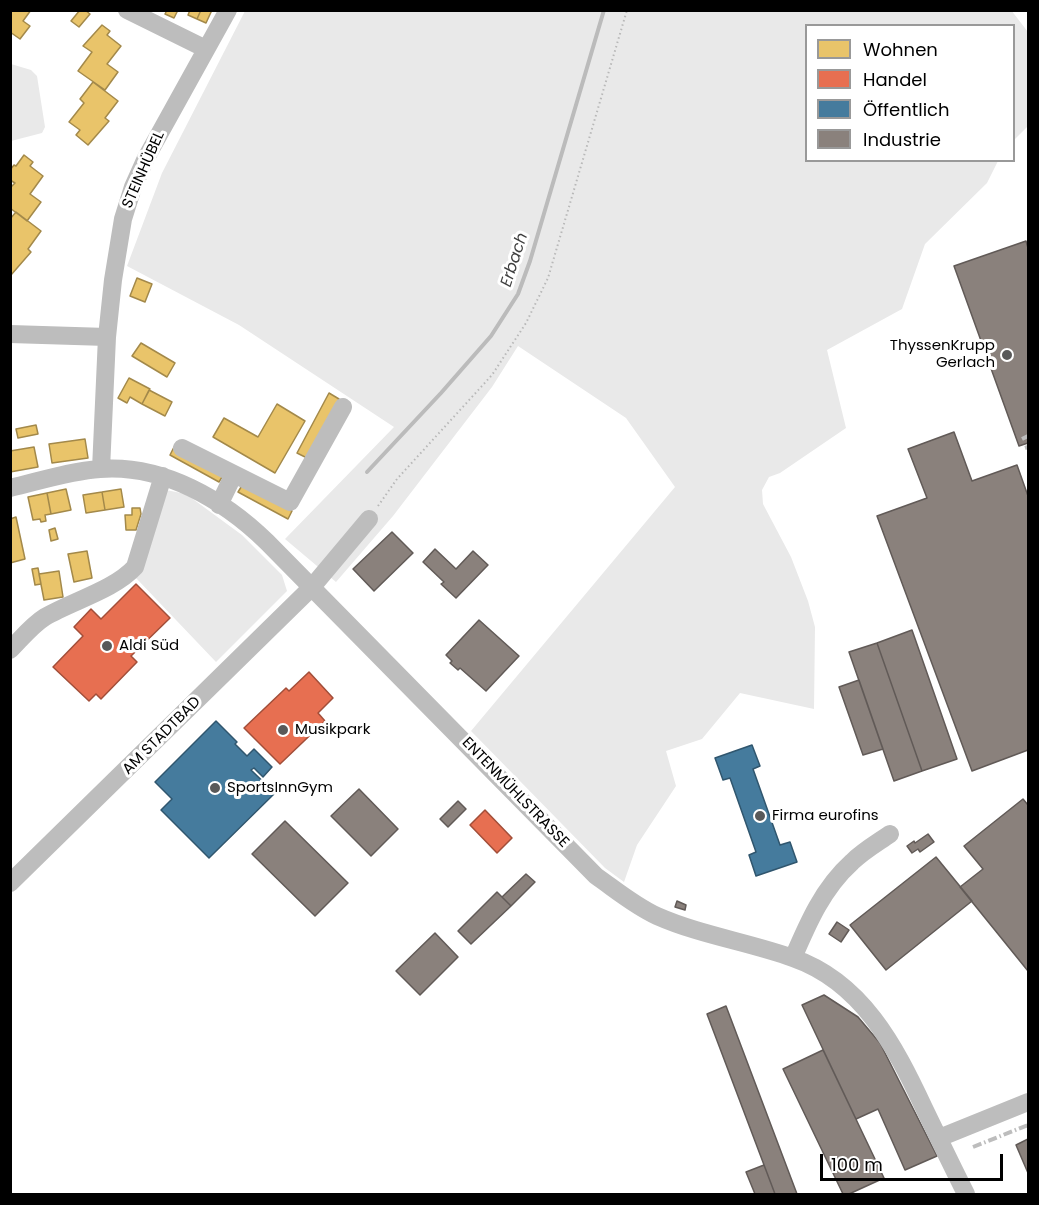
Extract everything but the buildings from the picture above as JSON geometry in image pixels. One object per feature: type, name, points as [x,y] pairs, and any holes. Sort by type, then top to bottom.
[{"type":"street","points":[[127,10],[206,49]]},
{"type":"street","name":"STEINHÜBEL","points":[[101,469],[107,337],[117,247],[123,219],[133,187],[146,158],[228,10]]},
{"type":"street","points":[[10,334],[107,337]]},
{"type":"street","points":[[182,448],[290,502],[343,407]]},
{"type":"street","name":"ENTENMÜHLSTRASSE","points":[[10,488],[101,469],[142,471],[184,484],[252,528],[597,876],[656,915],[683,926],[793,958],[842,985],[865,1007],[885,1032],[903,1063],[966,1194]]},
{"type":"street","points":[[219,505],[234,474]]},
{"type":"street","points":[[10,650],[42,618],[116,582],[135,567],[163,476]]},
{"type":"street","name":"AM STADTBAD","points":[[10,883],[312,587],[369,519]]},
{"type":"street","points":[[793,958],[811,915],[826,891],[851,862],[890,834]]},
{"type":"street","points":[[939,1138],[1029,1102]]},
{"type":"path","points":[[369,519],[397,479],[492,375],[526,323],[548,278],[627,10]]},
{"type":"shaded area","points":[[1011,10],[1028,32],[1028,126],[1015,139],[1015,24],[805,24],[805,162],[998,162],[987,183],[925,244],[902,309],[827,350],[846,428],[780,473],[769,477],[762,490],[763,504],[791,557],[808,601],[815,627],[814,709],[740,693],[702,739],[666,751],[676,786],[637,845],[624,882],[605,868],[471,731],[675,487],[626,418],[518,346],[492,387],[393,516],[336,582],[285,539],[394,427],[239,325],[127,266],[162,173],[245,11]]},
{"type":"shaded area","points":[[11,64],[31,70],[37,76],[45,127],[42,133],[11,141]]},
{"type":"shaded area","points":[[166,490],[186,494],[242,535],[282,575],[287,591],[216,662],[136,578]]},
{"type":"waterway","name":"Erbach","points":[[367,472],[491,336],[518,294],[530,261],[604,10]]},
{"type":"railway","points":[[1022,439],[1028,436]]},
{"type":"railway","points":[[973,1147],[1028,1125]]},
{"type":"place","name":"ThyssenKrupp Gerlach","points":[[1007,355]]},
{"type":"place","name":"Aldi Süd","points":[[107,646]]},
{"type":"place","name":"Musikpark","points":[[283,730]]},
{"type":"place","name":"SportsInnGym","points":[[215,788]]},
{"type":"place","name":"Firma eurofins","points":[[760,816]]}]
